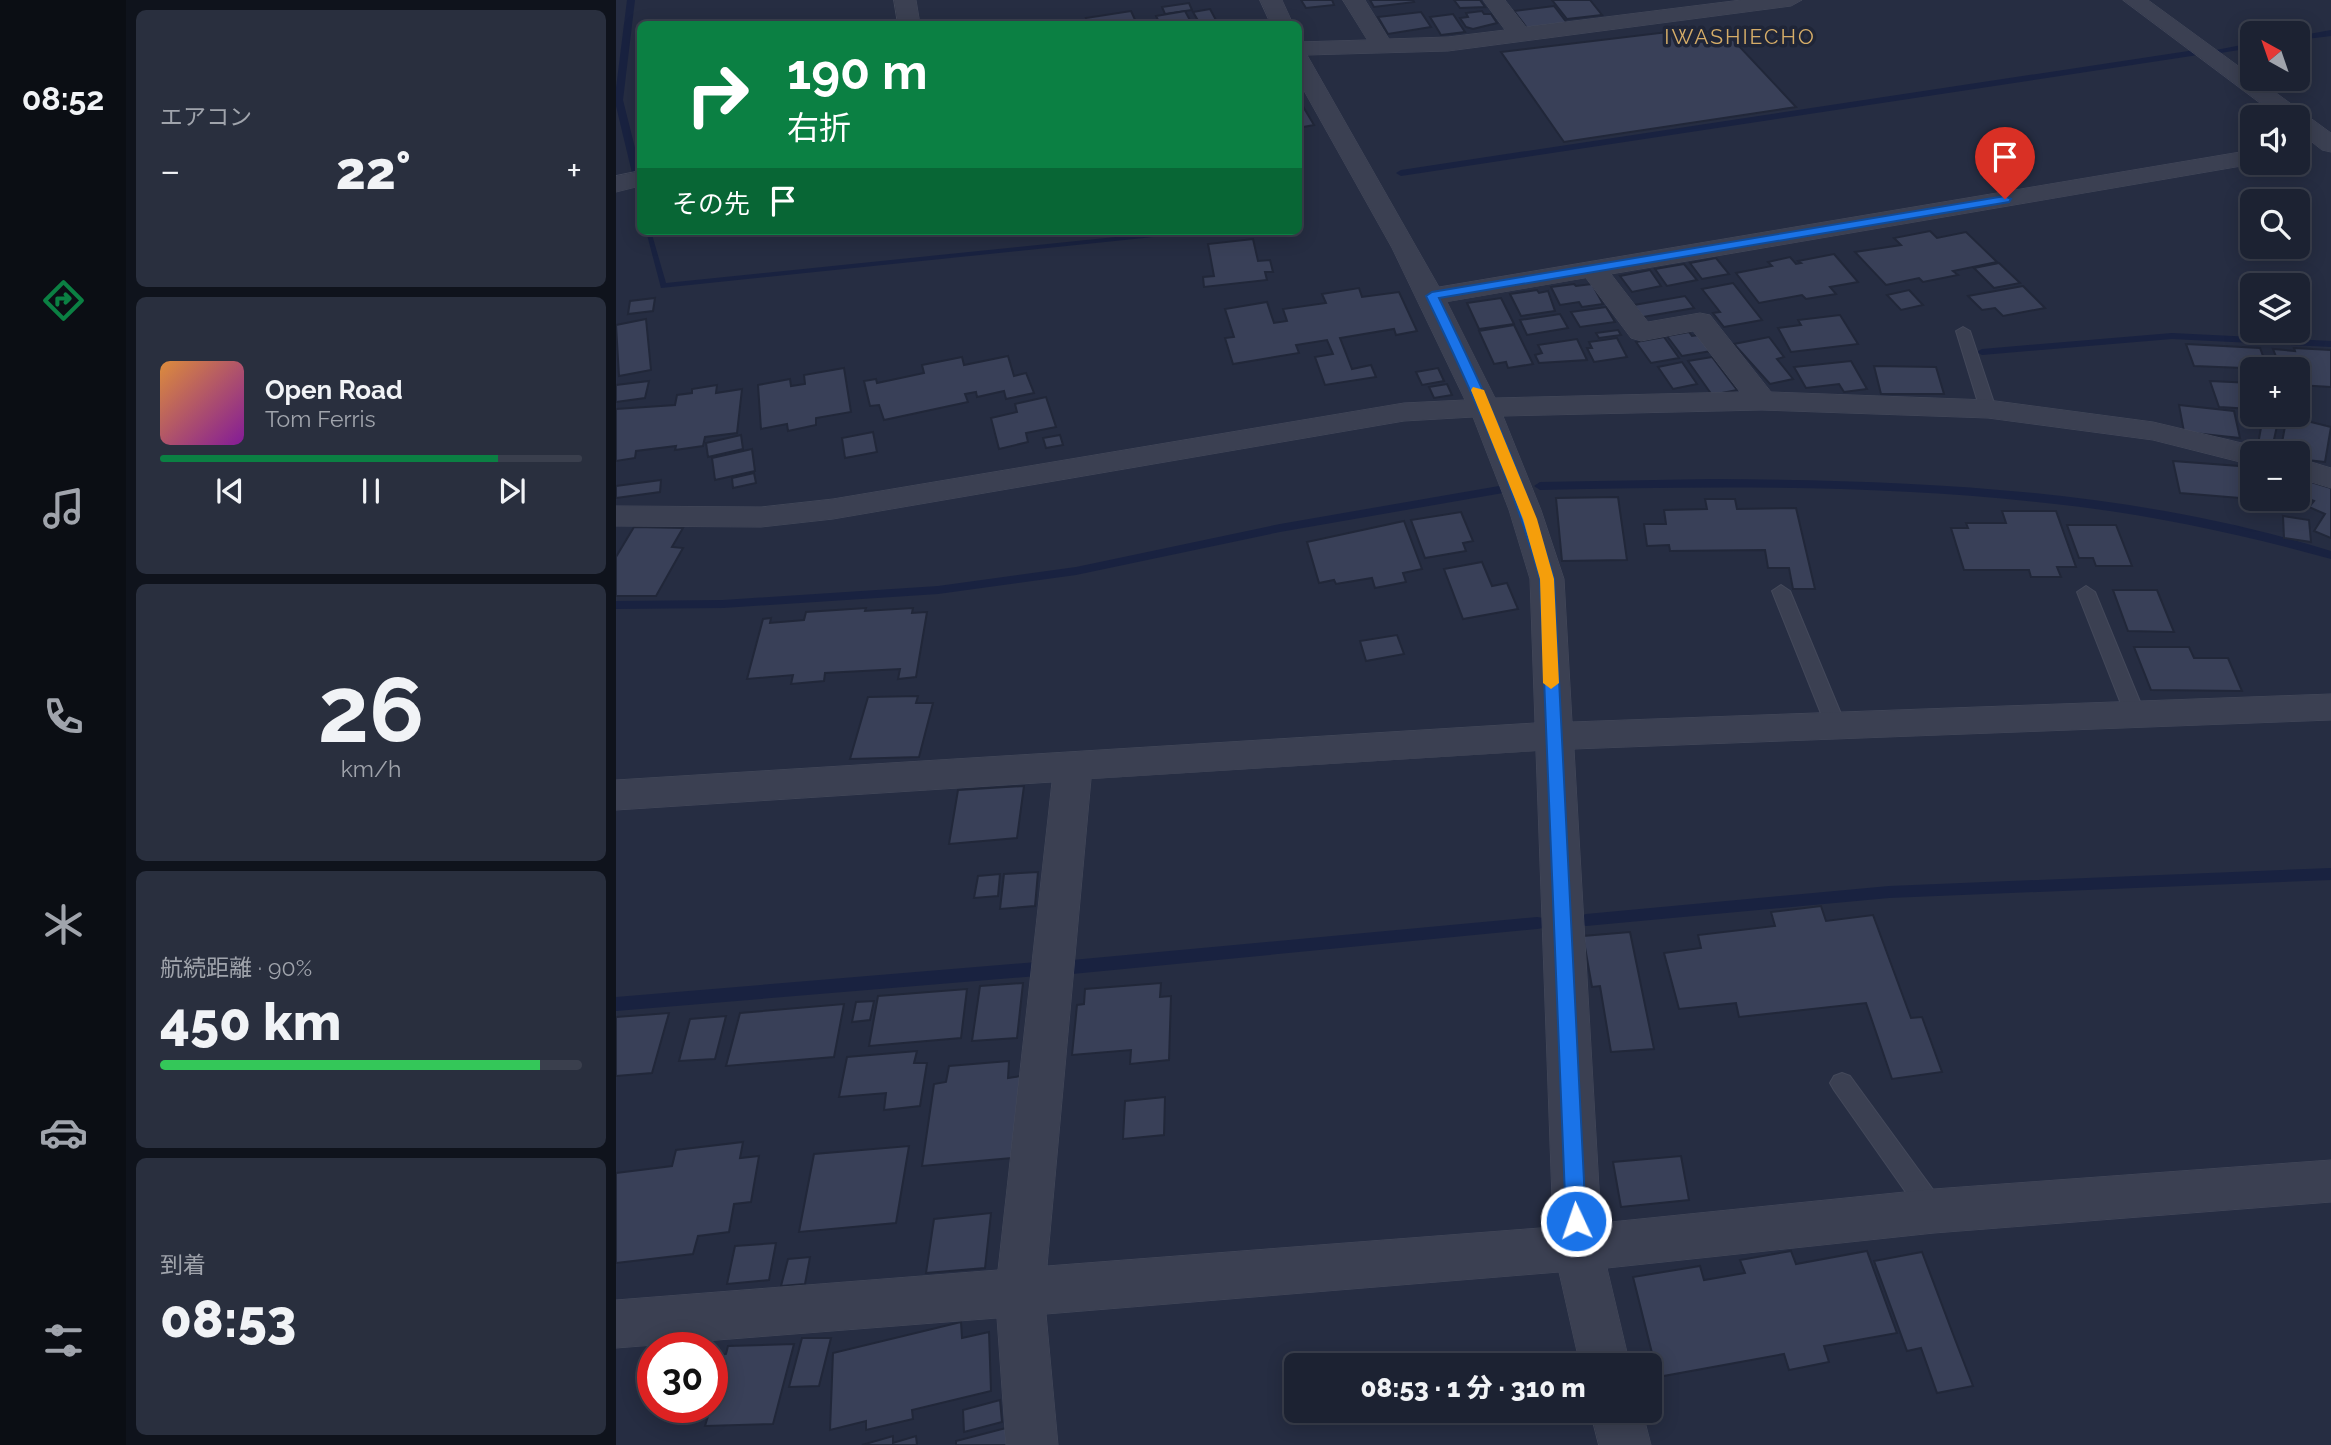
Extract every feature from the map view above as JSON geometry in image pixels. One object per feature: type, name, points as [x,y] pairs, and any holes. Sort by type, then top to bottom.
[{"type":"street","points":[[905,0],[908,21]]},
{"type":"street","points":[[1271,0],[1281,21]]},
{"type":"street","points":[[1354,0],[1382,47]]},
{"type":"street","points":[[1494,0],[1520,35]]},
{"type":"street","points":[[1302,49],[1448,44],[1791,0]]},
{"type":"street","points":[[2134,0],[2277,105]]},
{"type":"street","points":[[1302,66],[1432,296],[1488,410],[1530,519],[1547,579],[1577,1248],[1602,1353]]},
{"type":"street","points":[[2310,129],[2331,144]]},
{"type":"street","points":[[2310,148],[2331,144]]},
{"type":"street","points":[[1432,296],[2240,159]]},
{"type":"street","points":[[616,184],[637,180]]},
{"type":"street","points":[[1593,269],[1641,332],[1700,321],[1762,401]]},
{"type":"street","points":[[616,516],[761,517],[833,509],[1404,412],[1488,410],[1539,405],[1762,401],[1987,409],[2153,431],[2240,452]]},
{"type":"street","points":[[2310,472],[2331,478]]},
{"type":"street","points":[[616,795],[1553,736],[2331,706]]},
{"type":"street","points":[[1032,1445],[1020,1290],[1073,766]]},
{"type":"street","points":[[616,1324],[1577,1248],[1934,1211],[2331,1181]]},
{"type":"street","points":[[1619,1423],[1625,1445]]},
{"type":"lane","points":[[1963,331],[1987,409]]},
{"type":"lane","points":[[1781,591],[1836,726]]},
{"type":"lane","points":[[2087,592],[2135,714]]},
{"type":"lane","points":[[1842,1083],[1934,1211]]},
{"type":"water","points":[[647,235],[652,235],[666,283],[1135,235],[1172,235],[661,288]]},
{"type":"building","points":[[1301,0],[1332,0],[1334,5],[1306,8]]},
{"type":"building","points":[[1370,0],[1413,0],[1414,2],[1374,7]]},
{"type":"building","points":[[1454,0],[1480,0],[1485,7],[1460,8]]},
{"type":"building","points":[[1552,0],[1590,0],[1602,15],[1567,19]]},
{"type":"building","points":[[1189,3],[1192,10],[1165,14],[1162,7]]},
{"type":"building","points":[[1554,6],[1567,23],[1527,28],[1514,11]]},
{"type":"building","points":[[1210,9],[1216,21],[1198,21],[1193,12]]},
{"type":"building","points":[[1131,11],[1136,21],[1088,21],[1086,18]]},
{"type":"building","points":[[1185,11],[1190,21],[1158,21],[1156,16]]},
{"type":"building","points":[[1482,11],[1484,14],[1491,14],[1497,23],[1473,29],[1466,27],[1460,18],[1468,17],[1466,13]]},
{"type":"building","points":[[1421,12],[1431,27],[1388,34],[1378,17]]},
{"type":"building","points":[[1453,14],[1465,32],[1441,35],[1430,17]]},
{"type":"building","points":[[1693,29],[1697,33],[1724,30],[1796,107],[1564,142],[1501,52]]},
{"type":"building","points":[[1302,105],[1314,125],[1302,127]]},
{"type":"building","points":[[1930,231],[1937,238],[1966,232],[1997,262],[1953,271],[1958,275],[1923,282],[1919,278],[1886,285],[1855,252],[1901,245],[1894,238]]},
{"type":"building","points":[[1253,239],[1258,261],[1270,260],[1273,272],[1265,272],[1267,280],[1204,287],[1203,277],[1214,276],[1208,244]]},
{"type":"building","points":[[1834,254],[1858,282],[1830,287],[1836,294],[1806,299],[1802,295],[1759,303],[1736,273],[1772,266],[1768,262],[1790,257],[1796,264],[1801,263],[1798,261]]},
{"type":"building","points":[[1716,258],[1729,274],[1702,279],[1690,263]]},
{"type":"building","points":[[1999,263],[2020,283],[1994,288],[1974,268]]},
{"type":"building","points":[[1684,264],[1697,280],[1667,286],[1655,269]]},
{"type":"building","points":[[1650,270],[1661,286],[1632,292],[1620,276]]},
{"type":"building","points":[[1733,283],[1762,320],[1724,327],[1713,313],[1720,312],[1702,289]]},
{"type":"building","points":[[1592,284],[1603,304],[1582,307],[1579,302],[1560,305],[1551,287]]},
{"type":"building","points":[[2023,286],[2045,308],[2003,316],[1995,308],[1982,310],[1968,296]]},
{"type":"building","points":[[1359,288],[1362,297],[1399,292],[1417,331],[1396,335],[1394,329],[1340,338],[1352,369],[1371,365],[1376,377],[1325,385],[1315,357],[1333,354],[1327,340],[1296,345],[1299,353],[1233,364],[1225,338],[1234,337],[1225,309],[1267,302],[1274,323],[1287,321],[1283,309],[1326,303],[1322,294]]},
{"type":"building","points":[[1537,290],[1539,293],[1548,291],[1555,311],[1521,316],[1510,294]]},
{"type":"building","points":[[1909,290],[1923,305],[1901,310],[1887,295]]},
{"type":"building","points":[[1685,296],[1694,308],[1643,317],[1634,305]]},
{"type":"building","points":[[655,298],[653,311],[628,314],[630,301]]},
{"type":"building","points":[[1501,298],[1514,324],[1479,329],[1467,303]]},
{"type":"building","points":[[1606,307],[1615,322],[1580,327],[1571,312]]},
{"type":"building","points":[[1560,314],[1568,328],[1527,335],[1520,320]]},
{"type":"building","points":[[1840,315],[1858,344],[1791,352],[1778,328],[1801,325],[1798,320]]},
{"type":"building","points":[[646,319],[651,370],[619,376],[616,325]]},
{"type":"building","points":[[1514,325],[1533,364],[1508,368],[1506,362],[1494,364],[1479,331]]},
{"type":"building","points":[[1618,330],[1621,335],[1599,338],[1596,333]]},
{"type":"building","points":[[1689,332],[1692,336],[1699,335],[1711,351],[1682,356],[1667,336]]},
{"type":"building","points":[[1664,337],[1679,358],[1651,363],[1636,342]]},
{"type":"building","points":[[1769,337],[1784,357],[1777,359],[1793,379],[1770,384],[1734,344]]},
{"type":"building","points":[[1617,338],[1627,357],[1594,362],[1587,348],[1592,348],[1589,342]]},
{"type":"building","points":[[1577,339],[1587,360],[1539,363],[1535,355],[1542,353],[1538,345]]},
{"type":"building","points":[[2186,344],[2260,348],[2263,357],[2240,357],[2240,368],[2194,366]]},
{"type":"building","points":[[2294,348],[2331,350],[2331,387],[2310,386],[2310,357],[2276,357],[2273,349],[2295,351]]},
{"type":"building","points":[[1008,356],[1014,376],[1026,373],[1034,393],[1006,399],[1004,391],[977,397],[976,392],[965,394],[968,402],[884,420],[879,405],[870,406],[864,381],[876,379],[877,383],[924,373],[922,365],[962,357],[964,365]]},
{"type":"building","points":[[1712,357],[1737,390],[1712,395],[1688,361]]},
{"type":"building","points":[[1851,361],[1867,389],[1844,392],[1839,384],[1806,388],[1794,367]]},
{"type":"building","points":[[1682,362],[1697,384],[1673,389],[1658,367]]},
{"type":"building","points":[[1874,366],[1936,367],[1944,394],[1881,394]]},
{"type":"building","points":[[844,368],[851,412],[816,418],[816,425],[788,431],[787,424],[761,429],[758,385],[790,379],[791,386],[805,384],[804,375]]},
{"type":"building","points":[[1438,368],[1444,381],[1422,385],[1416,372]]},
{"type":"building","points":[[649,381],[645,398],[616,402],[616,385]]},
{"type":"building","points":[[2210,381],[2240,382],[2240,408],[2219,407]]},
{"type":"building","points":[[1447,384],[1452,395],[1434,398],[1429,387]]},
{"type":"building","points":[[717,385],[716,393],[742,389],[737,433],[705,437],[703,446],[636,451],[635,458],[616,461],[616,409],[675,405],[677,395],[692,393],[692,389]]},
{"type":"building","points":[[1046,397],[1056,427],[1026,433],[1028,442],[999,449],[991,418],[1017,412],[1015,404]]},
{"type":"building","points":[[2179,405],[2234,411],[2240,438],[2184,432]]},
{"type":"building","points":[[2310,422],[2331,427],[2325,462],[2310,460],[2310,441],[2282,441],[2285,427],[2310,427]]},
{"type":"building","points":[[2261,427],[2277,427],[2274,441],[2259,441]]},
{"type":"building","points":[[873,432],[877,452],[845,458],[842,438]]},
{"type":"building","points":[[741,435],[743,449],[708,457],[706,443]]},
{"type":"building","points":[[1060,435],[1063,445],[1046,448],[1043,438]]},
{"type":"building","points":[[752,449],[755,471],[715,480],[712,458]]},
{"type":"building","points":[[2173,461],[2240,466],[2240,498],[2180,493]]},
{"type":"building","points":[[754,473],[756,483],[733,488],[732,478]]},
{"type":"building","points":[[661,480],[660,492],[616,498],[616,486]]},
{"type":"building","points":[[2310,483],[2331,488],[2331,538],[2314,531],[2325,514],[2310,507],[2314,501],[2310,499]]},
{"type":"building","points":[[1618,497],[1627,560],[1562,561],[1556,498]]},
{"type":"building","points":[[1705,499],[1735,499],[1737,509],[1796,508],[1815,589],[1793,589],[1789,568],[1768,568],[1765,550],[1670,551],[1669,545],[1647,546],[1644,524],[1666,524],[1664,510],[1707,509]]},
{"type":"building","points":[[2002,511],[2056,511],[2076,567],[2057,567],[2061,577],[2031,577],[2029,570],[1964,570],[1951,528],[1968,528],[1966,523],[2006,523]]},
{"type":"building","points":[[1461,512],[1473,541],[1463,543],[1466,551],[1425,558],[1411,520]]},
{"type":"building","points":[[2283,516],[2309,520],[2311,542],[2284,538]]},
{"type":"building","points":[[1404,521],[1422,569],[1403,573],[1406,582],[1375,588],[1372,578],[1336,584],[1334,580],[1319,583],[1307,542]]},
{"type":"building","points":[[2067,525],[2116,525],[2132,566],[2096,566],[2093,558],[2079,558]]},
{"type":"building","points":[[634,527],[683,528],[672,547],[683,548],[656,596],[616,596],[616,557]]},
{"type":"building","points":[[1482,562],[1492,586],[1507,583],[1518,609],[1463,619],[1444,569]]},
{"type":"building","points":[[2113,590],[2157,590],[2174,632],[2128,631]]},
{"type":"building","points":[[866,608],[865,611],[913,608],[912,613],[927,612],[916,677],[898,679],[900,669],[825,673],[824,681],[791,684],[793,675],[747,679],[763,619],[771,618],[770,623],[804,620],[806,612]]},
{"type":"building","points":[[1397,635],[1404,654],[1366,661],[1360,641]]},
{"type":"building","points":[[2134,647],[2189,647],[2194,658],[2228,658],[2242,691],[2151,690]]},
{"type":"building","points":[[918,696],[916,703],[933,703],[919,757],[850,759],[868,697]]},
{"type":"building","points":[[1024,786],[1017,838],[949,844],[958,790]]},
{"type":"building","points":[[1038,872],[1035,906],[1000,909],[1004,874]]},
{"type":"building","points":[[1000,874],[998,896],[974,898],[978,876]]},
{"type":"building","points":[[1821,906],[1826,921],[1873,915],[1911,1018],[1922,1017],[1942,1072],[1892,1079],[1866,1003],[1739,1017],[1736,1003],[1679,1009],[1664,953],[1701,948],[1698,935],[1775,926],[1771,912]]},
{"type":"building","points":[[1630,932],[1654,1049],[1611,1052],[1600,986],[1592,987],[1583,936]]},
{"type":"building","points":[[1023,983],[1017,1038],[972,1041],[980,986]]},
{"type":"building","points":[[1161,983],[1160,997],[1171,996],[1169,1060],[1130,1064],[1131,1050],[1072,1055],[1077,1005],[1084,1004],[1085,989]]},
{"type":"building","points":[[967,989],[961,1038],[869,1046],[878,996]]},
{"type":"building","points":[[874,1001],[870,1020],[852,1022],[856,1002]]},
{"type":"building","points":[[844,1004],[834,1057],[726,1066],[740,1013]]},
{"type":"building","points":[[669,1013],[652,1073],[616,1076],[616,1017]]},
{"type":"building","points":[[726,1016],[715,1059],[679,1061],[690,1019]]},
{"type":"building","points":[[917,1051],[914,1063],[927,1063],[920,1106],[884,1110],[886,1093],[839,1097],[847,1057]]},
{"type":"building","points":[[1009,1061],[1008,1078],[1021,1076],[1012,1158],[922,1166],[934,1084],[946,1082],[949,1066]]},
{"type":"building","points":[[1165,1097],[1164,1135],[1123,1139],[1125,1101]]},
{"type":"building","points":[[743,1142],[740,1158],[759,1156],[751,1202],[734,1204],[729,1232],[698,1236],[693,1254],[616,1263],[616,1173],[672,1166],[676,1150]]},
{"type":"building","points":[[909,1146],[896,1223],[799,1232],[814,1154]]},
{"type":"building","points":[[1681,1156],[1689,1200],[1621,1207],[1613,1162]]},
{"type":"building","points":[[991,1213],[985,1268],[926,1273],[934,1219]]},
{"type":"building","points":[[776,1243],[769,1280],[727,1284],[735,1246]]},
{"type":"building","points":[[1791,1251],[1796,1264],[1867,1251],[1897,1333],[1824,1346],[1829,1362],[1789,1370],[1784,1354],[1662,1376],[1662,1353],[1652,1353],[1633,1277],[1700,1266],[1704,1280],[1745,1273],[1740,1260]]},
{"type":"building","points":[[1922,1252],[1973,1386],[1937,1393],[1921,1348],[1907,1351],[1874,1261]]},
{"type":"building","points":[[810,1257],[805,1284],[781,1286],[788,1259]]},
{"type":"building","points":[[961,1322],[962,1338],[989,1332],[991,1391],[912,1410],[913,1419],[866,1430],[866,1421],[830,1430],[833,1353]]},
{"type":"building","points":[[802,1338],[831,1338],[819,1386],[789,1387]]},
{"type":"building","points":[[794,1344],[773,1424],[705,1426],[706,1423],[728,1423],[728,1346]]},
{"type":"building","points":[[1000,1400],[1002,1422],[964,1432],[963,1410]]},
{"type":"building","points":[[1006,1428],[1007,1445],[956,1445],[956,1441]]},
{"type":"building","points":[[893,1436],[893,1443],[916,1436],[917,1445],[862,1445]]},
{"type":"waterway","points":[[631,0],[619,100],[637,173]]},
{"type":"waterway","points":[[2310,36],[2331,33]]},
{"type":"waterway","points":[[2220,50],[2240,47]]},
{"type":"waterway","points":[[1401,173],[2195,53]]},
{"type":"waterway","points":[[1982,352],[2172,336],[2331,344]]},
{"type":"waterway","points":[[1540,486],[1800,484],[1972,491],[2143,512],[2228,529],[2331,555]]},
{"type":"waterway","points":[[616,605],[723,604],[938,590],[1076,571],[1280,528],[1499,490]]},
{"type":"waterway","points":[[1586,920],[1889,892],[2331,874]]},
{"type":"waterway","points":[[1072,967],[1537,923]]},
{"type":"waterway","points":[[616,1004],[1037,969]]},
{"type":"slow traffic","points":[[1478,390],[1530,519],[1547,579],[1551,683]]},
{"type":"district","name":"IWASHIECHO","points":[[1740,36]]},
{"type":"route","points":[[1576,1221],[1547,579],[1530,519],[1488,410],[1432,296],[2005,199]]}]
